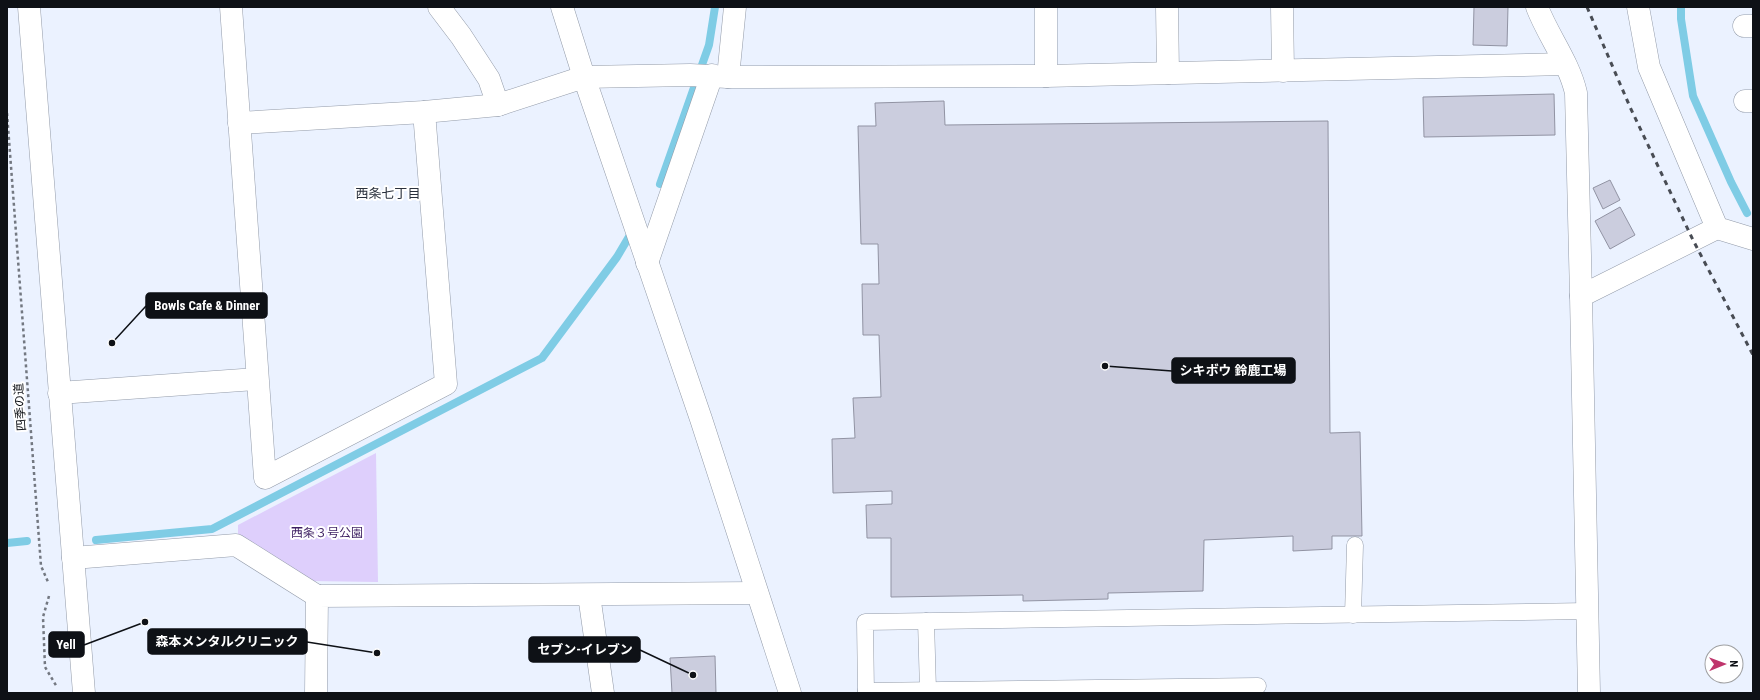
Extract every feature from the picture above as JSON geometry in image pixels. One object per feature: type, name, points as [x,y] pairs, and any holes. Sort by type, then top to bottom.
[{"type":"street","points":[[30,7],[84,693]]},
{"type":"street","points":[[231,7],[265,478],[446,384],[424,112]]},
{"type":"street","points":[[439,7],[461,36],[489,78],[498,105]]},
{"type":"street","points":[[562,7],[646,263],[701,419],[790,693]]},
{"type":"street","points":[[646,263],[720,76],[735,7]]},
{"type":"street","points":[[1046,7],[1046,76]]},
{"type":"street","points":[[1167,7],[1168,73]]},
{"type":"street","points":[[1282,7],[1283,71]]},
{"type":"street","points":[[1537,7],[1544,27],[1572,76],[1576,93],[1589,693]]},
{"type":"street","points":[[1641,8],[1649,67],[1717,228]]},
{"type":"street","points":[[239,123],[424,112],[498,105],[584,77],[690,75],[1046,76],[1565,64]]},
{"type":"street","points":[[1581,296],[1717,228],[1753,239]]},
{"type":"street","points":[[60,393],[257,379]]},
{"type":"street","points":[[73,558],[236,545],[317,596],[757,593]]},
{"type":"street","points":[[588,595],[603,693]]},
{"type":"street","points":[[316,693],[317,596]]},
{"type":"lane","points":[[1353,615],[1355,545]]},
{"type":"lane","points":[[1258,686],[1065,691],[928,690],[866,692],[865,622],[1587,611]]},
{"type":"lane","points":[[926,621],[928,690]]},
{"type":"path","name":"四季の道","points":[[7,113],[41,566],[49,584]]},
{"type":"path","points":[[51,590],[43,617],[45,666],[61,693]]},
{"type":"green space","name":"西条３号公園","points":[[376,453],[378,582],[310,581],[238,536],[238,525]]},
{"type":"building","points":[[1474,7],[1508,7],[1507,46],[1473,45]]},
{"type":"building","points":[[1554,94],[1555,135],[1424,137],[1423,97]]},
{"type":"building","points":[[944,101],[945,125],[1328,121],[1330,433],[1360,432],[1362,536],[1332,536],[1332,549],[1293,551],[1293,536],[1204,540],[1203,591],[1108,593],[1108,599],[1023,601],[1023,595],[891,597],[891,538],[867,538],[866,505],[892,504],[892,491],[833,493],[832,439],[855,438],[853,398],[881,397],[879,335],[863,335],[862,284],[879,284],[878,244],[861,244],[858,126],[876,126],[875,103]]},
{"type":"building","points":[[1610,180],[1620,200],[1603,209],[1593,188]]},
{"type":"building","points":[[1620,207],[1635,235],[1610,249],[1595,221]]},
{"type":"building","points":[[715,656],[716,693],[672,693],[670,658]]},
{"type":"waterway","points":[[660,184],[709,45],[715,7]]},
{"type":"waterway","points":[[1681,7],[1681,19],[1693,96],[1731,182],[1747,213]]},
{"type":"waterway","points":[[96,540],[212,529],[542,358],[617,257],[630,235]]},
{"type":"waterway","points":[[7,543],[27,541]]},
{"type":"railway","points":[[1587,7],[1630,107],[1693,240],[1753,355]]},
{"type":"place","name":"Bowls Cafe & Dinner","points":[[112,343]]},
{"type":"place","name":"シキボウ 鈴鹿工場","points":[[1105,366]]},
{"type":"place","name":"Yell","points":[[145,622]]},
{"type":"place","name":"森本メンタルクリニック","points":[[377,653]]},
{"type":"place","name":"セブン-イレブン","points":[[693,675]]},
{"type":"district","name":"西条七丁目","points":[[388,193]]}]
